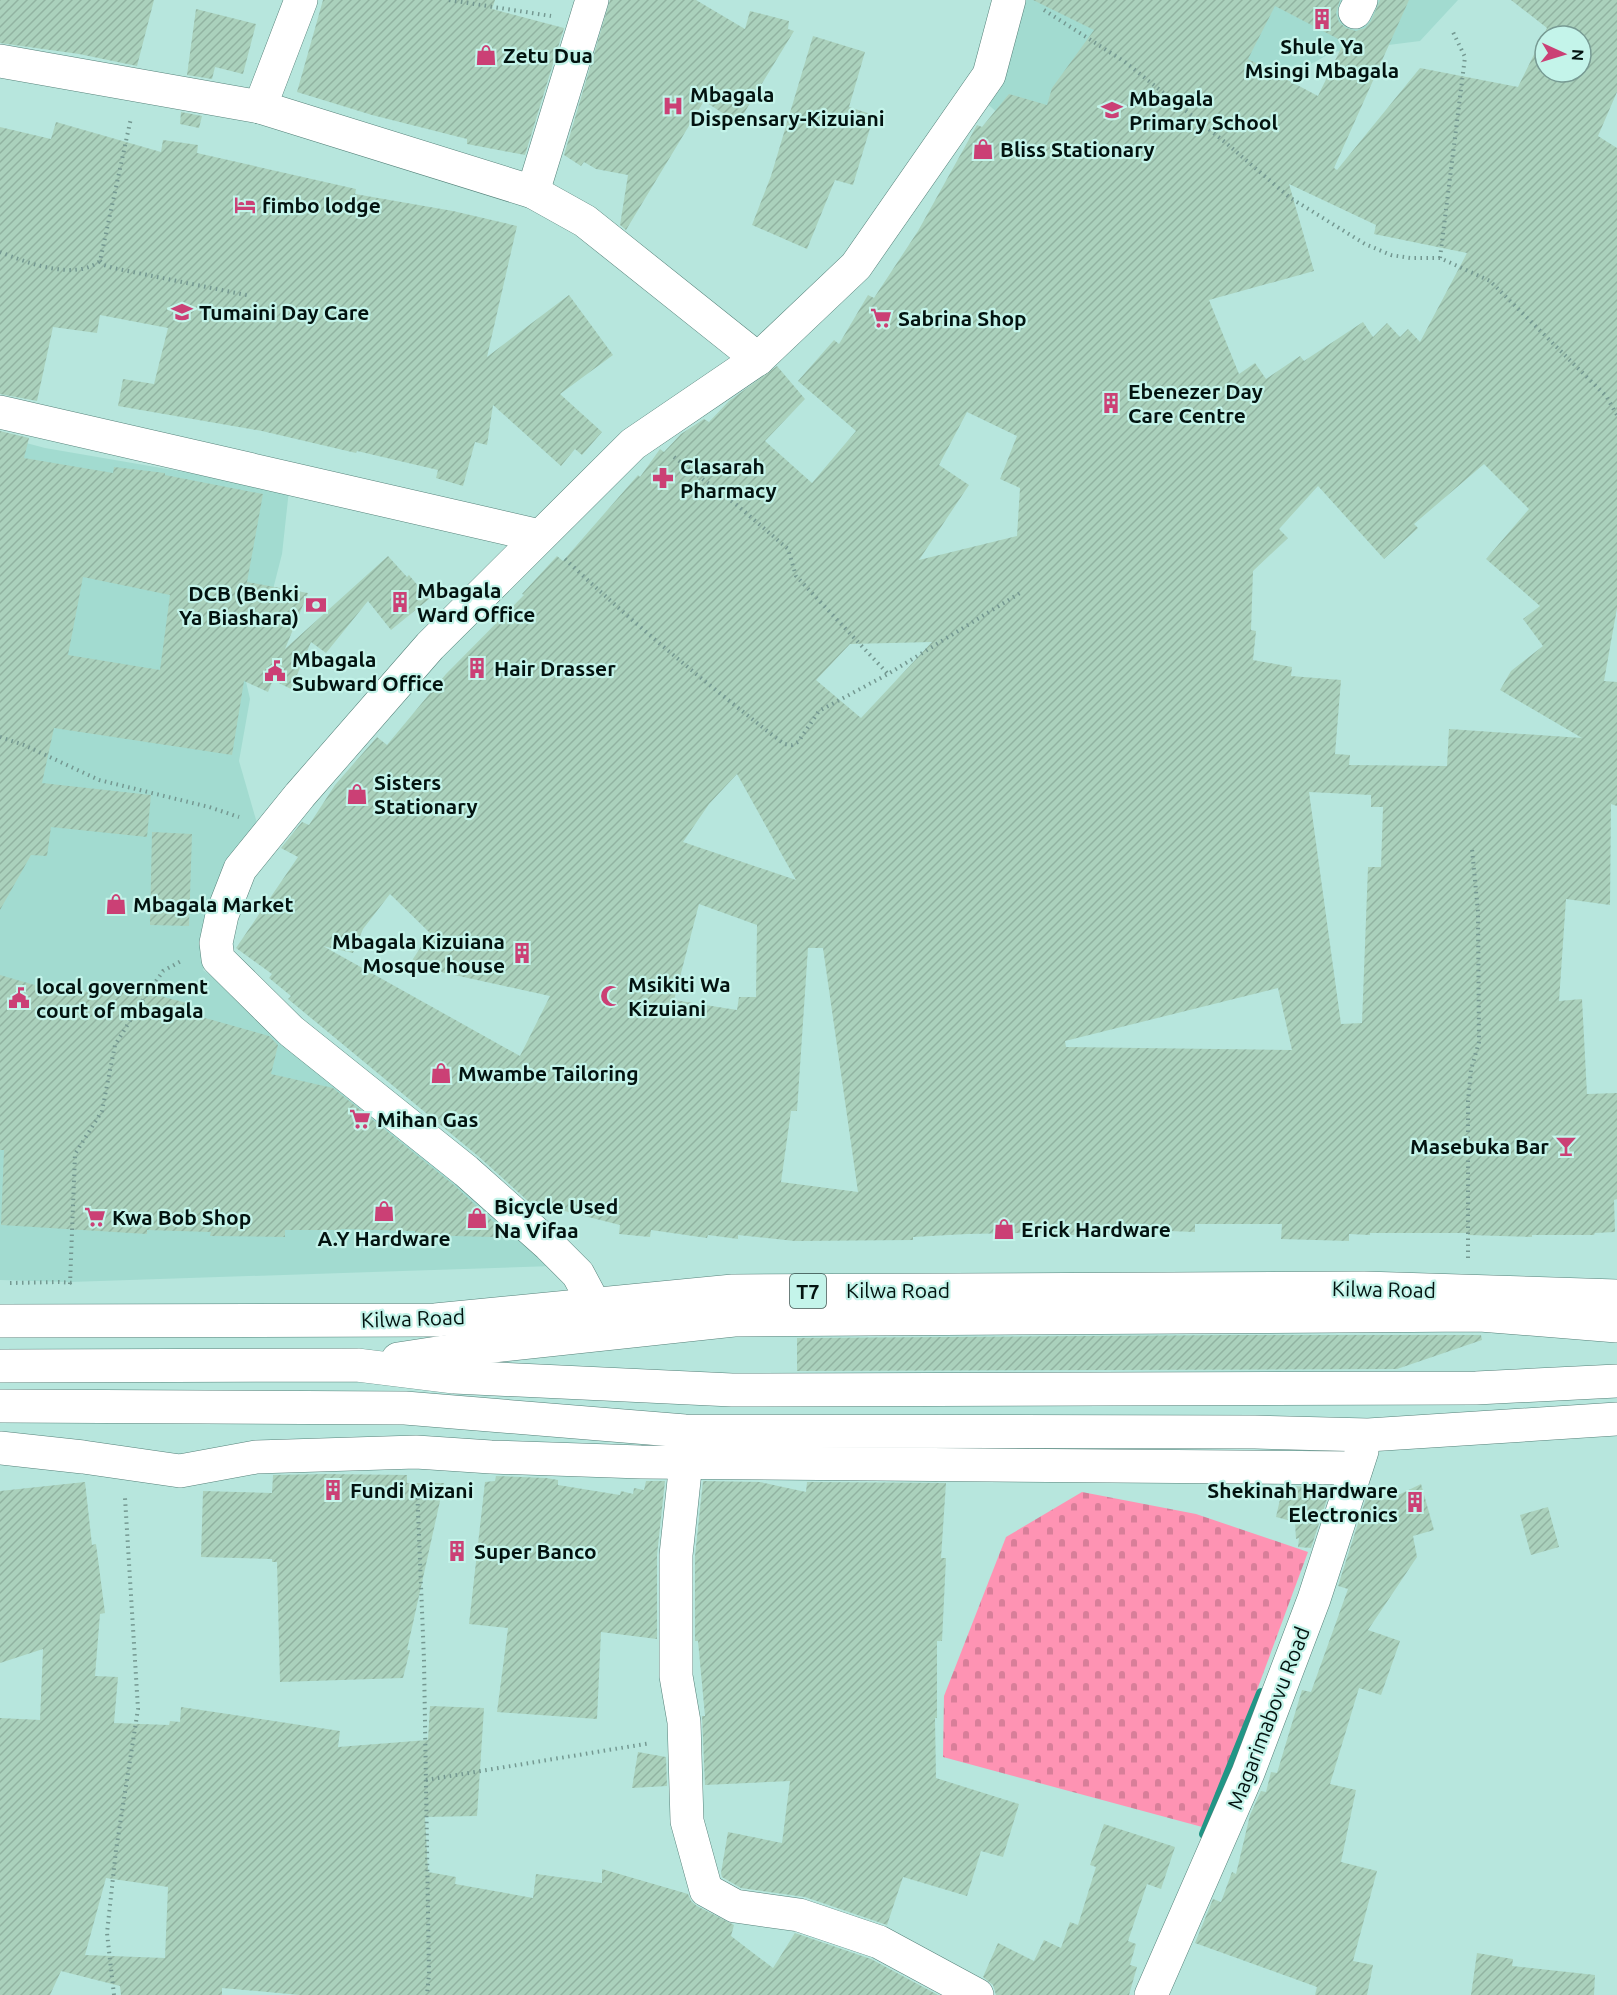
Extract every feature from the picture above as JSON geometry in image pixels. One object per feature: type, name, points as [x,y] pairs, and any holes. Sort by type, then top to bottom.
[{"type":"main road","points":[[260,107],[301,0]]},
{"type":"main road","points":[[594,1304],[578,1274],[549,1245],[466,1171],[291,1031],[218,959],[216,943],[222,915],[240,869],[300,795],[430,646],[633,444],[758,359],[856,266],[989,75],[1023,3]]},
{"type":"main road","points":[[533,192],[588,11]]},
{"type":"main road","points":[[0,61],[260,107],[533,192],[585,221],[758,359]]},
{"type":"main road","points":[[0,412],[540,536]]},
{"type":"main road","name":"Kilwa Road","points":[[0,1321],[435,1320],[733,1291],[1364,1288],[1617,1296]]},
{"type":"main road","points":[[357,1365],[457,1350],[734,1320],[1480,1315],[1617,1326]]},
{"type":"main road","points":[[0,1366],[357,1365],[454,1377],[732,1390],[1476,1388],[1617,1381]]},
{"type":"main road","points":[[0,1406],[405,1408],[686,1446],[1356,1468]]},
{"type":"main road","points":[[0,1448],[180,1471],[256,1457],[416,1452],[502,1457],[686,1446],[1243,1432],[1368,1435],[1617,1419]]},
{"type":"main road","name":"Magarimabovu Road","points":[[1152,1995],[1248,1773],[1314,1599],[1368,1435]]},
{"type":"main road","points":[[686,1446],[676,1555],[676,1676],[684,1722],[687,1821],[706,1890],[735,1906],[799,1915],[879,1942],[976,1995]]},
{"type":"path","points":[[449,0],[588,11]]},
{"type":"path","points":[[1023,3],[1125,62],[1289,197],[1365,244],[1391,255],[1410,258],[1440,258],[1490,281],[1606,396],[1617,416]]},
{"type":"path","points":[[1440,258],[1465,57],[1452,30]]},
{"type":"path","points":[[100,261],[138,86]]},
{"type":"path","points":[[0,252],[37,266],[65,270],[86,268],[100,261]]},
{"type":"path","points":[[100,261],[113,268],[251,296]]},
{"type":"path","points":[[645,434],[738,506],[788,549],[795,576],[888,674]]},
{"type":"path","points":[[540,536],[616,607],[696,676],[784,744],[792,745],[798,742],[819,711],[888,674],[1020,593]]},
{"type":"path","points":[[0,737],[24,744],[99,780],[209,807],[273,830]]},
{"type":"path","points":[[1468,1266],[1468,1101],[1471,1070],[1479,1042],[1478,912],[1472,849]]},
{"type":"path","points":[[72,1321],[69,1282],[75,1154],[102,1111],[115,1045],[163,971],[216,943]]},
{"type":"path","points":[[416,1452],[426,1780],[429,1974],[427,1995]]},
{"type":"path","points":[[114,1995],[107,1933],[116,1850],[138,1709],[123,1463]]},
{"type":"path","points":[[426,1780],[684,1737]]},
{"type":"shaded area","name":"Mbagala Primary School","points":[[1004,0],[1458,0],[1420,41],[1333,52],[1309,65],[1256,69],[1008,122],[983,100]]},
{"type":"shaded area","name":"Mbagala Market","points":[[0,436],[45,448],[289,490],[282,554],[268,609],[244,673],[250,699],[239,761],[261,837],[203,970],[481,1172],[583,1265],[70,1282],[0,1280]]},
{"type":"green space","points":[[1082,1492],[1196,1514],[1308,1552],[1206,1828],[943,1757],[944,1696],[1006,1537]]},
{"type":"building","points":[[0,0],[154,0],[137,66],[79,54],[0,43]]},
{"type":"building","points":[[323,0],[495,0],[492,9],[564,28],[525,155],[467,144],[467,139],[372,115],[297,92]]},
{"type":"building","points":[[610,0],[696,0],[745,29],[750,11],[789,21],[788,29],[794,31],[738,123],[704,101],[626,230],[620,225],[628,175],[596,169],[584,162],[581,166],[564,155]]},
{"type":"building","points":[[1033,0],[1340,0],[1336,13],[1339,22],[1346,28],[1356,31],[1365,28],[1371,21],[1380,0],[1409,0],[1334,168],[1337,170],[1420,68],[1518,87],[1533,56],[1533,84],[1593,84],[1593,24],[1542,24],[1511,0],[1617,0],[1617,92],[1598,136],[1617,148],[1617,608],[1604,681],[1617,682],[1617,806],[1611,804],[1610,905],[1566,899],[1559,1001],[1582,999],[1587,1094],[1617,1093],[1615,1232],[1595,1233],[1594,1235],[1532,1235],[1532,1237],[1468,1235],[1468,1233],[1370,1233],[1370,1235],[1349,1234],[1349,1241],[1281,1239],[1282,1224],[1195,1224],[1195,1232],[1115,1229],[1115,1235],[1058,1235],[1058,1232],[967,1234],[913,1237],[913,1240],[795,1241],[738,1235],[738,1239],[708,1235],[707,1238],[651,1230],[650,1237],[619,1234],[620,1225],[529,1202],[478,1156],[288,999],[291,996],[269,978],[272,974],[236,948],[298,857],[281,848],[302,822],[309,825],[335,785],[377,737],[387,745],[446,674],[524,595],[522,594],[557,556],[563,561],[638,475],[640,477],[660,449],[664,452],[681,434],[704,419],[709,422],[729,401],[777,366],[805,399],[765,441],[812,483],[856,431],[798,381],[834,340],[839,344],[868,295],[874,298],[918,231],[977,125],[982,127],[1009,94],[1047,105],[1052,88],[1094,30]],"holes":[[[1275,6],[1344,42],[1318,96],[1248,59]],[[1289,184],[1376,225],[1374,234],[1467,253],[1420,342],[1408,329],[1400,337],[1387,323],[1373,337],[1363,322],[1304,361],[1300,356],[1266,379],[1255,363],[1239,374],[1209,300],[1314,271]],[[967,412],[1017,436],[1000,479],[1020,488],[1017,536],[919,560],[969,485],[939,465]],[[1484,464],[1529,509],[1486,559],[1540,606],[1523,619],[1543,646],[1511,671],[1500,690],[1582,738],[1449,729],[1447,766],[1349,765],[1350,755],[1335,754],[1341,680],[1291,676],[1292,667],[1253,660],[1256,631],[1251,630],[1253,571],[1288,538],[1279,529],[1318,486],[1384,559],[1418,528],[1414,524]],[[932,642],[861,718],[816,680],[850,644]],[[737,774],[796,880],[683,842],[709,804]],[[1309,792],[1371,795],[1371,807],[1383,807],[1381,867],[1368,867],[1362,1023],[1341,1024]],[[390,894],[430,933],[409,965],[550,996],[520,1056],[323,946],[353,953],[363,929]],[[699,904],[757,925],[756,997],[739,997],[737,1010],[674,1000]],[[808,948],[823,948],[858,1192],[781,1182],[791,1111],[797,1111]],[[1278,988],[1292,1050],[1066,1047],[1065,1041]]]},
{"type":"building","points":[[196,9],[256,24],[243,74],[215,67],[212,79],[187,75]]},
{"type":"building","points":[[813,36],[865,52],[849,107],[874,115],[853,185],[835,180],[807,249],[752,225],[771,176]]},
{"type":"building","points":[[181,112],[202,116],[199,128],[180,124]]},
{"type":"building","points":[[56,122],[161,152],[163,140],[198,145],[197,153],[356,189],[355,194],[453,211],[517,226],[487,357],[569,295],[613,355],[560,394],[602,432],[582,455],[575,449],[561,466],[493,405],[487,445],[475,442],[463,486],[436,478],[438,470],[357,451],[356,453],[262,431],[118,406],[123,379],[154,384],[168,328],[100,315],[97,333],[53,327],[37,401],[0,394],[0,127],[51,139]]},
{"type":"building","points":[[0,431],[29,438],[24,458],[113,473],[114,467],[165,473],[165,475],[263,494],[247,582],[308,593],[285,649],[388,556],[407,577],[409,575],[429,599],[391,630],[368,601],[326,653],[311,642],[291,689],[273,680],[268,692],[244,681],[232,755],[54,728],[42,783],[151,795],[147,837],[51,827],[47,856],[31,855],[0,910]],"holes":[[[83,577],[170,595],[160,670],[68,655]]]},
{"type":"building","points":[[152,832],[192,834],[189,926],[150,925]]},
{"type":"building","points":[[0,975],[55,991],[110,992],[110,983],[187,1003],[186,1021],[191,1014],[269,1036],[278,1045],[271,1074],[333,1088],[454,1185],[512,1239],[415,1235],[415,1231],[285,1230],[285,1237],[210,1236],[211,1232],[147,1230],[147,1234],[1,1225],[4,1150],[0,1150]]},
{"type":"building","points":[[1481,1335],[1482,1340],[1397,1369],[797,1371],[797,1338]]},
{"type":"building","points":[[273,1475],[407,1475],[407,1483],[444,1483],[407,1650],[410,1650],[403,1678],[280,1682],[277,1562],[272,1562],[272,1559],[201,1557],[203,1491],[272,1493]]},
{"type":"building","points":[[496,1476],[546,1478],[558,1480],[558,1485],[620,1495],[621,1491],[633,1494],[634,1488],[644,1490],[646,1481],[665,1481],[657,1555],[657,1639],[601,1632],[597,1719],[497,1712],[508,1628],[469,1624],[485,1482],[495,1481]]},
{"type":"building","points":[[703,1481],[760,1482],[806,1492],[807,1482],[946,1483],[941,1558],[946,1558],[942,1641],[937,1641],[936,1778],[1019,1804],[1003,1857],[981,1851],[967,1896],[903,1877],[887,1925],[805,1897],[741,1888],[722,1877],[728,1832],[782,1843],[790,1781],[705,1785],[702,1716],[705,1716],[698,1641],[695,1641],[695,1556]]},
{"type":"building","points":[[85,1482],[92,1545],[96,1544],[105,1613],[100,1614],[95,1676],[118,1677],[114,1723],[169,1725],[170,1721],[180,1722],[181,1707],[340,1731],[338,1747],[428,1740],[430,1706],[484,1708],[477,1816],[425,1817],[428,1872],[456,1877],[455,1884],[533,1898],[536,1874],[602,1883],[602,1869],[688,1894],[697,1906],[734,1925],[731,1936],[773,1968],[795,1933],[871,1959],[938,1995],[300,1995],[222,1988],[222,1995],[121,1995],[120,1986],[61,1971],[50,1995],[0,1995],[0,1718],[40,1720],[43,1649],[0,1663],[0,1491]],"holes":[[[106,1878],[168,1887],[165,1958],[85,1955]]]},
{"type":"building","points":[[1421,1484],[1434,1530],[1413,1536],[1417,1557],[1368,1630],[1400,1641],[1381,1695],[1359,1688],[1330,1784],[1356,1790],[1341,1862],[1377,1871],[1353,1961],[1373,1965],[1367,1995],[1315,1995],[1317,1987],[1195,1943],[1213,1899],[1221,1902],[1232,1872],[1236,1874],[1250,1815],[1261,1791],[1266,1792],[1271,1772],[1277,1773],[1302,1690],[1311,1692],[1348,1589],[1338,1586],[1367,1495],[1388,1500]]},
{"type":"building","points":[[1283,1486],[1331,1487],[1311,1548],[1298,1547],[1299,1538],[1296,1539],[1295,1522],[1276,1517]]},
{"type":"building","points":[[1548,1507],[1559,1547],[1531,1555],[1520,1515]]},
{"type":"building","points":[[638,1752],[666,1757],[667,1786],[632,1788]]},
{"type":"building","points":[[1104,1824],[1175,1847],[1161,1889],[1147,1884],[1128,1941],[1136,1944],[1130,1965],[1137,1967],[1129,1995],[996,1995],[993,1985],[983,1977],[998,1943],[1034,1961],[1044,1940],[1061,1948],[1070,1922],[1078,1925],[1096,1867],[1090,1865]]},
{"type":"building","points":[[1477,1953],[1513,1959],[1512,1966],[1595,1975],[1594,1995],[1471,1995]]},
{"type":"waterway","points":[[1204,1834],[1261,1693]]},
{"type":"place","name":"Shule Ya Msingi Mbagala","points":[[1322,19]]},
{"type":"place","name":"Zetu Dua","points":[[486,55]]},
{"type":"place","name":"Mbagala Dispensary-Kizuiani","points":[[673,106]]},
{"type":"place","name":"Mbagala Primary School","points":[[1112,110]]},
{"type":"place","name":"Bliss Stationary","points":[[983,149]]},
{"type":"place","name":"fimbo lodge","points":[[245,205]]},
{"type":"place","name":"Tumaini Day Care","points":[[182,312]]},
{"type":"place","name":"Sabrina Shop","points":[[881,318]]},
{"type":"place","name":"Ebenezer Day Care Centre","points":[[1111,403]]},
{"type":"place","name":"Clasarah Pharmacy","points":[[663,478]]},
{"type":"place","name":"Mbagala Ward Office","points":[[400,602]]},
{"type":"place","name":"DCB (Benki Ya Biashara)","points":[[316,605]]},
{"type":"place","name":"Hair Drasser","points":[[477,668]]},
{"type":"place","name":"Mbagala Subward Office","points":[[275,671]]},
{"type":"place","name":"Sisters Stationary","points":[[357,794]]},
{"type":"place","name":"Mbagala Market","points":[[116,904]]},
{"type":"place","name":"Mbagala Kizuiana Mosque house","points":[[522,953]]},
{"type":"place","name":"Msikiti Wa Kizuiani","points":[[611,996]]},
{"type":"place","name":"local government court of mbagala","points":[[19,998]]},
{"type":"place","name":"Mwambe Tailoring","points":[[441,1073]]},
{"type":"place","name":"Mihan Gas","points":[[360,1119]]},
{"type":"place","name":"Masebuka Bar","points":[[1566,1146]]},
{"type":"place","name":"A.Y Hardware","points":[[384,1211]]},
{"type":"place","name":"Kwa Bob Shop","points":[[95,1217]]},
{"type":"place","name":"Bicycle Used Na Vifaa","points":[[477,1218]]},
{"type":"place","name":"Erick Hardware","points":[[1004,1229]]},
{"type":"place","name":"Fundi Mizani","points":[[333,1490]]},
{"type":"place","name":"Shekinah Hardware Electronics","points":[[1415,1502]]},
{"type":"place","name":"Super Banco","points":[[457,1551]]}]
